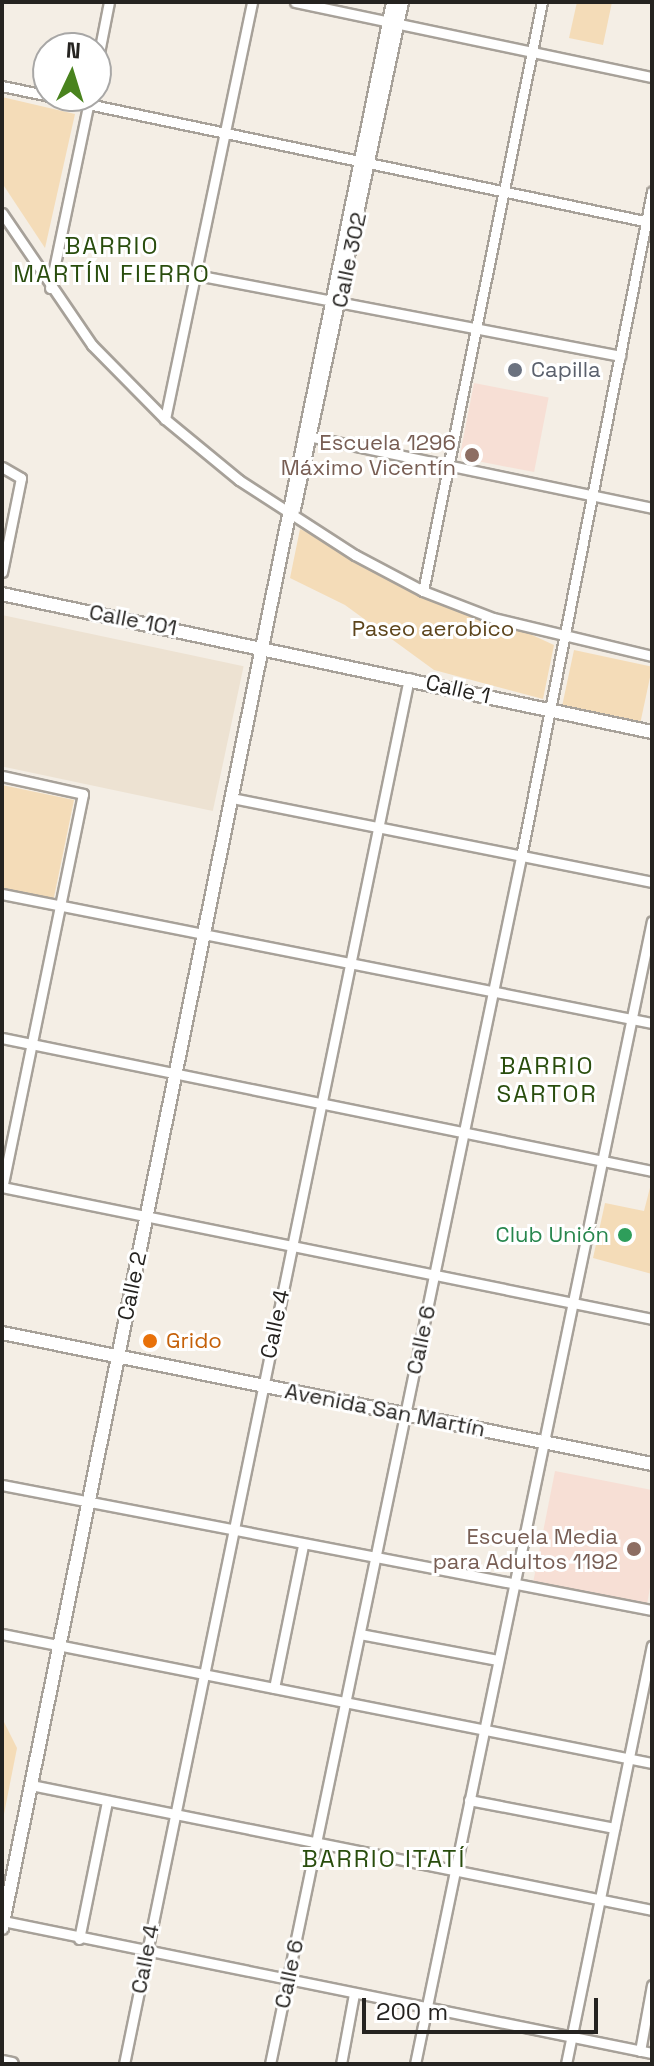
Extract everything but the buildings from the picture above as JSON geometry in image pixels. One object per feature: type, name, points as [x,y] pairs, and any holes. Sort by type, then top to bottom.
[{"type":"street","points":[[103,32],[109,2]]},
{"type":"street","points":[[165,419],[252,2]]},
{"type":"street","points":[[295,2],[652,77]]},
{"type":"street","name":"Calle 302","points":[[263,645],[393,22],[393,2]]},
{"type":"street","name":"Calle 302","points":[[393,22],[402,2]]},
{"type":"street","points":[[423,591],[542,2]]},
{"type":"street","points":[[2,86],[32,91]]},
{"type":"street","points":[[112,107],[225,135],[649,222]]},
{"type":"street","points":[[50,288],[88,112]]},
{"type":"street","name":"Calle 6","points":[[270,2064],[551,710],[649,222],[652,192]]},
{"type":"street","points":[[2,213],[50,288],[92,345],[165,419],[292,515],[423,591],[565,638],[652,656]]},
{"type":"street","points":[[196,275],[620,356]]},
{"type":"street","points":[[308,436],[448,468],[652,508]]},
{"type":"street","points":[[2,467],[19,473],[2,572]]},
{"type":"street","name":"Calle 101","points":[[2,594],[263,645]]},
{"type":"street","name":"Calle 1","points":[[263,645],[652,732]]},
{"type":"street","name":"Calle 2","points":[[3,1924],[263,645]]},
{"type":"street","name":"Calle 4","points":[[124,2064],[409,678]]},
{"type":"street","points":[[2,776],[83,794],[2,1187],[652,1319]]},
{"type":"street","points":[[232,798],[652,882]]},
{"type":"street","points":[[2,894],[652,1023]]},
{"type":"street","points":[[415,2064],[652,921]]},
{"type":"street","points":[[2,1038],[321,1106],[652,1171]]},
{"type":"street","name":"Avenida San Martín","points":[[2,1333],[652,1464]]},
{"type":"street","points":[[2,1485],[232,1533],[652,1610]]},
{"type":"street","points":[[274,1688],[303,1546]]},
{"type":"street","points":[[2,1634],[652,1763]]},
{"type":"street","points":[[360,1634],[498,1660]]},
{"type":"street","points":[[566,2064],[652,1646]]},
{"type":"street","points":[[31,1785],[652,1910]]},
{"type":"street","points":[[469,1800],[614,1828]]},
{"type":"street","points":[[79,1939],[107,1801]]},
{"type":"street","points":[[3,1924],[652,2053]]},
{"type":"street","points":[[640,2051],[652,1985]]},
{"type":"street","points":[[341,2064],[354,1994]]},
{"type":"street","points":[[2,2062],[12,2064]]},
{"type":"shaded area","points":[[474,383],[549,398],[534,472],[459,458]]},
{"type":"shaded area","points":[[2,615],[244,666],[213,811],[2,766]]},
{"type":"shaded area","points":[[555,1471],[652,1490],[652,1577],[647,1604],[533,1583]]},
{"type":"green space","points":[[577,2],[612,2],[603,45],[569,38]]},
{"type":"green space","points":[[2,97],[32,104],[32,112],[75,114],[45,248],[2,183]]},
{"type":"green space","name":"Paseo aerobico","points":[[300,529],[554,645],[543,699],[434,670],[345,605],[290,578]]},
{"type":"green space","points":[[574,650],[652,667],[641,721],[562,705]]},
{"type":"green space","points":[[2,785],[74,800],[53,902],[2,891]]},
{"type":"green space","name":"Club Unión","points":[[652,1180],[652,1274],[593,1258],[605,1203],[644,1211]]},
{"type":"green space","points":[[2,1718],[17,1748],[2,1824]]},
{"type":"place","name":"Capilla","points":[[515,370]]},
{"type":"place","name":"Escuela 1296 Máximo Vicentín","points":[[472,455]]},
{"type":"place","name":"Club Unión","points":[[625,1235]]},
{"type":"place","name":"Grido","points":[[150,1341]]},
{"type":"place","name":"Escuela Media para Adultos 1192","points":[[634,1549]]},
{"type":"district","name":"BARRIO MARTÍN FIERRO","points":[[112,260]]},
{"type":"district","name":"BARRIO SARTOR","points":[[547,1080]]},
{"type":"district","name":"BARRIO ITATÍ","points":[[384,1859]]}]
